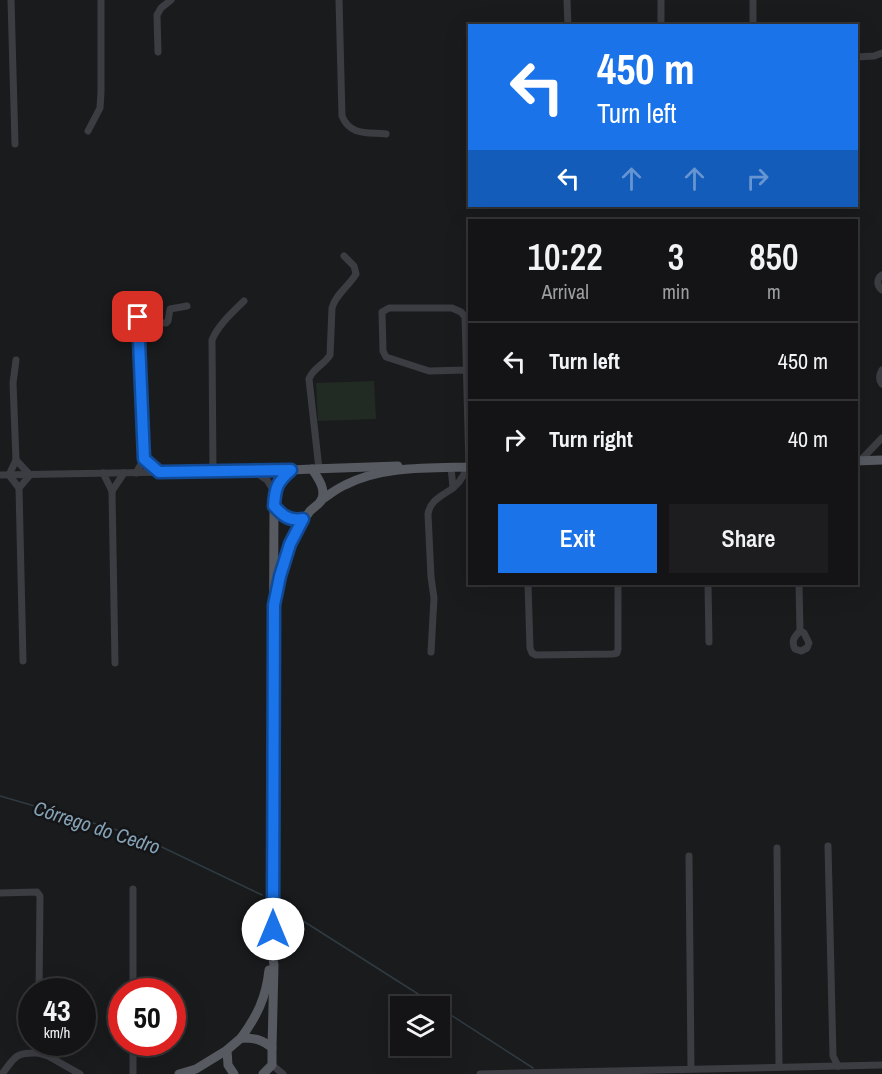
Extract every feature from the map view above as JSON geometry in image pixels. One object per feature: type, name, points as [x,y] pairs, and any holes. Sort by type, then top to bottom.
[{"type":"main road","points":[[858,461],[881,461]]},
{"type":"main road","points":[[179,1074],[196,1069],[227,1050],[241,1038],[257,1014],[266,991],[272,953],[274,506],[276,488],[291,470],[383,466],[425,468]]},
{"type":"main road","points":[[274,605],[290,544],[303,519],[321,500],[344,485],[382,473],[425,468],[468,467]]},
{"type":"main road","points":[[316,469],[323,493],[321,500]]},
{"type":"main road","points":[[274,506],[288,518],[303,519]]},
{"type":"main road","points":[[263,1074],[272,1065],[274,965],[272,953]]},
{"type":"main road","points":[[241,1038],[257,1038],[272,1048]]},
{"type":"main road","points":[[227,1050],[228,1065],[234,1074]]},
{"type":"street","points":[[11,0],[15,144]]},
{"type":"street","points":[[88,131],[100,108],[101,0]]},
{"type":"street","points":[[158,52],[157,15],[161,8],[171,0]]},
{"type":"street","points":[[339,0],[342,116],[349,127],[355,131],[386,134]]},
{"type":"street","points":[[567,0],[568,24]]},
{"type":"street","points":[[661,0],[661,24]]},
{"type":"street","points":[[753,0],[753,24]]},
{"type":"street","points":[[858,57],[882,53]]},
{"type":"street","points":[[316,469],[309,379],[315,369],[330,355],[333,301],[356,274],[354,266],[344,256]]},
{"type":"street","points":[[882,275],[878,282],[882,290]]},
{"type":"street","points":[[213,471],[212,340],[228,317],[244,301]]},
{"type":"street","points":[[136,473],[144,459],[138,320],[166,323],[170,309],[187,306]]},
{"type":"street","points":[[466,370],[429,371],[386,357],[383,351],[382,312],[389,308],[452,308],[459,310],[465,317],[468,435]]},
{"type":"street","points":[[9,475],[16,460],[13,383],[16,360]]},
{"type":"street","points":[[882,370],[879,375],[882,384]]},
{"type":"street","points":[[858,461],[882,438]]},
{"type":"street","points":[[144,459],[159,472]]},
{"type":"street","points":[[16,460],[30,475]]},
{"type":"street","points":[[451,467],[453,488]]},
{"type":"street","points":[[431,652],[434,598],[431,577],[429,507],[433,501],[453,488],[464,477],[468,469]]},
{"type":"street","points":[[0,475],[291,470]]},
{"type":"street","points":[[254,471],[267,480],[275,493]]},
{"type":"street","points":[[104,473],[112,490],[115,663]]},
{"type":"street","points":[[112,490],[124,473]]},
{"type":"street","points":[[9,475],[19,488],[23,660]]},
{"type":"street","points":[[19,488],[30,475]]},
{"type":"street","points":[[528,585],[530,648],[536,655],[617,653],[618,585]]},
{"type":"street","points":[[708,585],[710,642]]},
{"type":"street","points":[[799,585],[800,631]]},
{"type":"street","points":[[828,846],[833,1056],[838,1066]]},
{"type":"street","points":[[777,848],[779,1067]]},
{"type":"street","points":[[689,856],[691,1068]]},
{"type":"street","points":[[133,889],[133,978]]},
{"type":"street","points":[[0,893],[37,892],[40,896],[39,978]]},
{"type":"street","points":[[2,1074],[18,1054]]},
{"type":"street","points":[[48,1056],[80,1074]]},
{"type":"street","points":[[133,1056],[133,1074]]},
{"type":"street","points":[[826,1069],[833,1056]]},
{"type":"street","points":[[272,1065],[283,1074]]},
{"type":"street","points":[[480,1074],[691,1068],[826,1069],[838,1066],[882,1065]]},
{"type":"shaded area","points":[[374,381],[376,419],[318,421],[316,383]]},
{"type":"waterway","name":"Córrego do Cedro","points":[[0,796],[141,837],[262,895]]},
{"type":"waterway","points":[[278,905],[421,996]]},
{"type":"waterway","points":[[450,1014],[533,1068]]},
{"type":"route","points":[[138,317],[144,459],[159,472],[291,470],[276,488],[274,506],[288,518],[303,519],[290,544],[274,605],[273,929]]}]
